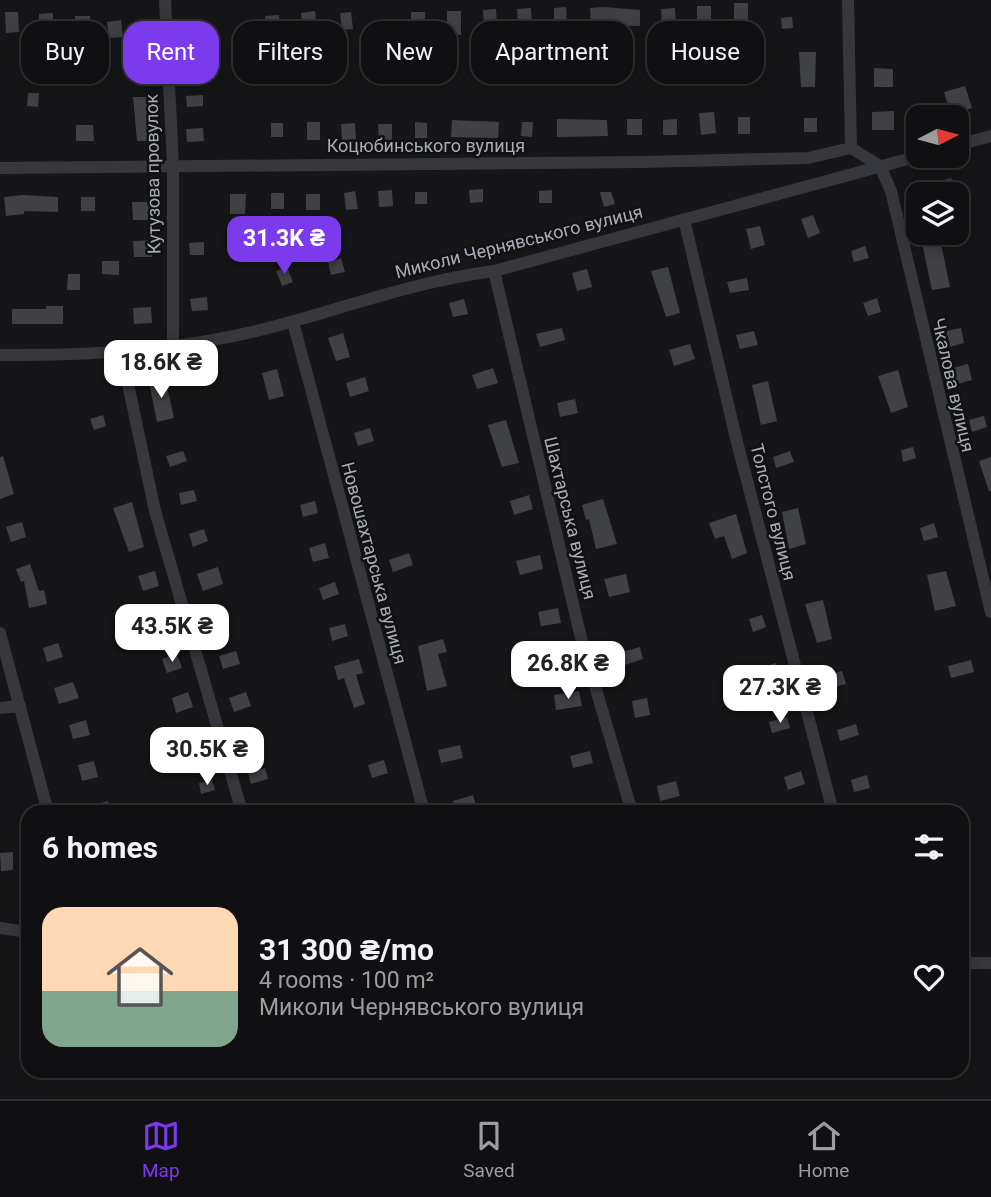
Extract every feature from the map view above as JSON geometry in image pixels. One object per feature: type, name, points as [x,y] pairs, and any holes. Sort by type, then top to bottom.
[{"type":"street","name":"Кутузова провулок","points":[[165,0],[173,166],[173,347]]},
{"type":"street","points":[[848,0],[851,148],[880,166]]},
{"type":"street","points":[[970,142],[991,136]]},
{"type":"street","name":"Коцюбинського вулиця","points":[[0,168],[684,161],[808,158],[851,148]]},
{"type":"street","name":"Миколи Чернявського вулиця","points":[[0,355],[173,347],[293,322],[446,277],[494,271],[906,159]]},
{"type":"street","name":"Чкалова вулиця","points":[[880,166],[891,191],[991,612]]},
{"type":"street","name":"Толстого вулиця","points":[[684,219],[737,442],[830,805]]},
{"type":"street","name":"Шахтарська вулиця","points":[[494,271],[581,638],[630,805]]},
{"type":"street","name":"Новошахтарська вулиця","points":[[293,322],[422,805]]},
{"type":"street","points":[[121,351],[155,511],[240,805]]},
{"type":"street","points":[[0,633],[46,805]]},
{"type":"street","points":[[0,708],[20,706]]},
{"type":"street","points":[[0,928],[21,931]]},
{"type":"street","points":[[969,963],[991,963]]},
{"type":"building","points":[[734,3],[748,3],[748,21],[734,21]]},
{"type":"building","points":[[697,6],[711,6],[711,21],[697,21]]},
{"type":"building","points":[[566,7],[567,21],[554,21],[554,8]]},
{"type":"building","points":[[531,8],[532,21],[518,21],[517,9]]},
{"type":"building","points":[[590,8],[640,10],[640,26],[633,26],[633,21],[591,21]]},
{"type":"building","points":[[675,8],[676,21],[662,21],[661,9]]},
{"type":"building","points":[[496,9],[497,21],[484,21],[483,10]]},
{"type":"building","points":[[315,11],[316,21],[302,21],[301,13]]},
{"type":"building","points":[[447,11],[461,11],[461,35],[457,35],[457,21],[447,21]]},
{"type":"building","points":[[5,12],[18,12],[19,32],[6,33]]},
{"type":"building","points":[[351,12],[353,29],[347,30],[347,21],[341,21],[340,13]]},
{"type":"building","points":[[411,12],[425,12],[425,21],[411,21]]},
{"type":"building","points":[[53,13],[53,21],[39,21],[39,14]]},
{"type":"building","points":[[279,15],[280,21],[266,21],[265,16]]},
{"type":"building","points":[[75,16],[90,16],[90,21],[75,21]]},
{"type":"building","points":[[792,17],[793,28],[782,29],[781,18]]},
{"type":"building","points":[[121,20],[123,37],[109,38],[109,22]]},
{"type":"building","points":[[799,52],[816,52],[815,87],[801,87]]},
{"type":"building","points":[[874,68],[893,69],[893,87],[874,87]]},
{"type":"building","points":[[965,86],[972,108],[970,105],[948,105],[944,92]]},
{"type":"building","points":[[28,93],[39,93],[38,107],[27,106]]},
{"type":"building","points":[[203,95],[203,106],[187,107],[186,96]]},
{"type":"building","points":[[133,97],[148,97],[150,141],[137,141]]},
{"type":"building","points":[[894,111],[894,130],[872,130],[872,112]]},
{"type":"building","points":[[714,112],[716,133],[701,135],[699,113]]},
{"type":"building","points":[[738,117],[750,117],[750,134],[738,134]]},
{"type":"building","points":[[804,118],[817,118],[817,132],[804,132]]},
{"type":"building","points":[[557,119],[607,120],[608,136],[557,137]]},
{"type":"building","points":[[627,119],[642,119],[642,135],[627,135]]},
{"type":"building","points":[[677,119],[677,135],[663,135],[663,120]]},
{"type":"building","points":[[452,120],[499,122],[498,138],[451,137]]},
{"type":"building","points":[[307,122],[320,122],[320,140],[307,140]]},
{"type":"building","points":[[415,122],[427,123],[427,138],[415,138]]},
{"type":"building","points":[[522,122],[533,122],[532,137],[521,136]]},
{"type":"building","points":[[271,123],[283,123],[283,137],[271,137]]},
{"type":"building","points":[[355,123],[356,139],[342,140],[341,124]]},
{"type":"building","points":[[378,124],[392,124],[392,140],[379,141]]},
{"type":"building","points":[[76,125],[93,125],[94,141],[76,141]]},
{"type":"building","points":[[203,128],[204,141],[187,142],[186,129]]},
{"type":"building","points":[[483,189],[483,202],[470,203],[469,190]]},
{"type":"building","points":[[392,190],[393,206],[379,207],[378,191]]},
{"type":"building","points":[[552,190],[552,203],[539,203],[539,191]]},
{"type":"building","points":[[355,191],[358,209],[346,210],[344,193]]},
{"type":"building","points":[[415,192],[427,192],[427,204],[415,204]]},
{"type":"building","points":[[600,192],[611,192],[615,204],[604,207]]},
{"type":"building","points":[[271,193],[284,193],[284,209],[271,209]]},
{"type":"building","points":[[230,194],[246,194],[245,214],[230,214]]},
{"type":"building","points":[[306,194],[320,194],[320,210],[306,210]]},
{"type":"building","points":[[4,197],[58,197],[58,212],[24,211],[24,214],[6,216]]},
{"type":"building","points":[[81,197],[95,197],[95,211],[81,211]]},
{"type":"building","points":[[132,202],[151,202],[152,220],[133,220]]},
{"type":"building","points":[[813,215],[820,233],[808,238],[801,219]]},
{"type":"building","points":[[760,226],[765,245],[751,249],[746,229]]},
{"type":"building","points":[[152,240],[152,257],[134,257],[133,241]]},
{"type":"building","points":[[204,242],[204,255],[190,255],[189,243]]},
{"type":"building","points":[[922,245],[941,245],[950,287],[932,290]]},
{"type":"building","points":[[865,246],[869,258],[854,262],[851,251]]},
{"type":"building","points":[[341,258],[345,272],[331,275],[328,262]]},
{"type":"building","points":[[102,261],[119,261],[119,275],[102,274]]},
{"type":"building","points":[[287,267],[293,282],[282,286],[276,271]]},
{"type":"building","points":[[668,267],[680,313],[666,317],[651,271]]},
{"type":"building","points":[[587,269],[592,287],[577,291],[572,273]]},
{"type":"building","points":[[68,274],[80,274],[80,290],[67,290]]},
{"type":"building","points":[[747,278],[749,290],[730,293],[727,282]]},
{"type":"building","points":[[207,297],[208,310],[192,311],[190,299]]},
{"type":"building","points":[[877,298],[881,312],[868,316],[863,303]]},
{"type":"building","points":[[464,299],[468,314],[453,317],[449,303]]},
{"type":"building","points":[[46,306],[63,306],[63,324],[12,324],[12,309],[46,309]]},
{"type":"building","points":[[151,307],[152,323],[134,324],[133,308]]},
{"type":"building","points":[[562,328],[565,340],[540,347],[536,334]]},
{"type":"building","points":[[961,328],[964,343],[945,348],[942,332]]},
{"type":"building","points":[[754,331],[758,345],[740,349],[736,335]]},
{"type":"building","points":[[343,333],[350,357],[336,361],[328,338]]},
{"type":"building","points":[[690,344],[695,359],[674,366],[669,350]]},
{"type":"building","points":[[968,364],[972,380],[954,385],[950,369]]},
{"type":"building","points":[[493,368],[498,383],[477,389],[472,375]]},
{"type":"building","points":[[277,369],[284,396],[269,400],[262,373]]},
{"type":"building","points":[[898,370],[908,407],[891,413],[878,376]]},
{"type":"building","points":[[165,377],[174,418],[157,422],[149,382]]},
{"type":"building","points":[[365,377],[369,391],[350,397],[346,383]]},
{"type":"building","points":[[768,381],[777,421],[761,425],[752,385]]},
{"type":"building","points":[[575,399],[578,413],[560,417],[557,403]]},
{"type":"building","points":[[103,415],[106,426],[94,430],[90,419]]},
{"type":"building","points":[[984,416],[987,427],[972,432],[969,420]]},
{"type":"building","points":[[506,420],[519,463],[502,467],[488,425]]},
{"type":"building","points":[[370,428],[374,441],[358,446],[354,433]]},
{"type":"building","points":[[913,447],[916,458],[903,462],[901,450]]},
{"type":"building","points":[[183,451],[187,461],[170,467],[166,456]]},
{"type":"building","points":[[790,451],[794,462],[776,468],[773,457]]},
{"type":"building","points":[[3,456],[14,494],[0,499],[0,457]]},
{"type":"building","points":[[991,457],[991,491],[989,491],[979,461]]},
{"type":"building","points":[[194,490],[197,501],[181,505],[179,493]]},
{"type":"building","points":[[529,495],[533,509],[514,515],[510,501]]},
{"type":"building","points":[[603,499],[617,544],[596,549],[589,519],[586,520],[582,505]]},
{"type":"building","points":[[315,501],[318,513],[303,517],[300,505]]},
{"type":"building","points":[[132,502],[144,547],[129,552],[113,508]]},
{"type":"building","points":[[798,508],[806,544],[789,549],[782,512]]},
{"type":"building","points":[[736,514],[747,553],[732,559],[724,536],[715,539],[709,523]]},
{"type":"building","points":[[22,522],[26,537],[11,542],[6,527]]},
{"type":"building","points":[[934,523],[938,537],[924,541],[920,528]]},
{"type":"building","points":[[204,529],[208,541],[193,547],[189,534]]},
{"type":"building","points":[[325,543],[329,558],[313,562],[309,548]]},
{"type":"building","points":[[409,553],[413,565],[393,572],[389,560]]},
{"type":"building","points":[[540,555],[543,569],[520,575],[516,561]]},
{"type":"building","points":[[30,564],[39,591],[44,590],[47,604],[29,608],[24,581],[21,582],[16,569]]},
{"type":"building","points":[[218,567],[223,584],[203,591],[197,574]]},
{"type":"building","points":[[155,571],[159,586],[143,591],[138,576]]},
{"type":"building","points":[[946,571],[956,606],[935,611],[927,575]]},
{"type":"building","points":[[626,574],[630,592],[609,597],[604,579]]},
{"type":"building","points":[[335,582],[339,594],[323,600],[319,588]]},
{"type":"building","points":[[823,600],[832,639],[817,643],[805,604]]},
{"type":"building","points":[[558,608],[561,623],[541,626],[538,612]]},
{"type":"building","points":[[223,611],[227,624],[213,629],[209,616]]},
{"type":"building","points":[[164,615],[168,628],[154,633],[150,620]]},
{"type":"building","points":[[762,615],[766,627],[753,632],[749,619]]},
{"type":"building","points":[[345,624],[348,636],[332,641],[329,628]]},
{"type":"building","points":[[443,639],[447,652],[438,654],[447,686],[427,691],[418,646]]},
{"type":"building","points":[[58,643],[63,657],[47,662],[43,648]]},
{"type":"building","points":[[562,646],[566,664],[547,668],[543,650]]},
{"type":"building","points":[[640,647],[643,659],[622,666],[618,653]]},
{"type":"building","points":[[236,651],[240,664],[223,669],[219,656]]},
{"type":"building","points":[[177,654],[182,668],[167,673],[162,659]]},
{"type":"building","points":[[359,659],[363,673],[356,675],[365,704],[354,708],[344,678],[338,680],[334,666]]},
{"type":"building","points":[[971,660],[974,672],[951,678],[948,666]]},
{"type":"building","points":[[776,663],[780,677],[767,681],[762,667]]},
{"type":"building","points":[[842,671],[846,684],[827,689],[824,676]]},
{"type":"building","points":[[73,682],[79,698],[59,704],[54,688]]},
{"type":"building","points":[[579,691],[582,706],[556,710],[554,695]]},
{"type":"building","points":[[188,692],[193,707],[176,713],[172,698]]},
{"type":"building","points":[[246,692],[251,706],[234,712],[229,698]]},
{"type":"building","points":[[647,698],[650,715],[635,718],[632,701]]},
{"type":"building","points":[[787,717],[790,728],[772,733],[769,722]]},
{"type":"building","points":[[86,720],[90,735],[73,739],[69,725]]},
{"type":"building","points":[[856,724],[859,735],[840,741],[837,730]]},
{"type":"building","points":[[252,729],[257,742],[243,747],[238,734]]},
{"type":"building","points":[[199,731],[204,747],[183,753],[179,737]]},
{"type":"building","points":[[460,745],[463,758],[441,763],[438,750]]},
{"type":"building","points":[[590,751],[593,763],[573,768],[570,756]]},
{"type":"building","points":[[384,760],[388,773],[372,778],[368,765]]},
{"type":"building","points":[[94,761],[98,777],[82,781],[78,765]]},
{"type":"building","points":[[265,768],[268,779],[251,784],[248,773]]},
{"type":"building","points":[[801,771],[805,784],[788,790],[784,777]]},
{"type":"building","points":[[867,775],[870,788],[854,792],[851,780]]},
{"type":"building","points":[[212,780],[215,790],[201,794],[199,783]]},
{"type":"building","points":[[676,781],[680,796],[660,801],[657,786]]},
{"type":"building","points":[[473,795],[476,805],[454,805],[453,801]]},
{"type":"building","points":[[108,801],[109,805],[94,805]]},
{"type":"building","points":[[13,852],[13,870],[1,871],[0,853]]}]
